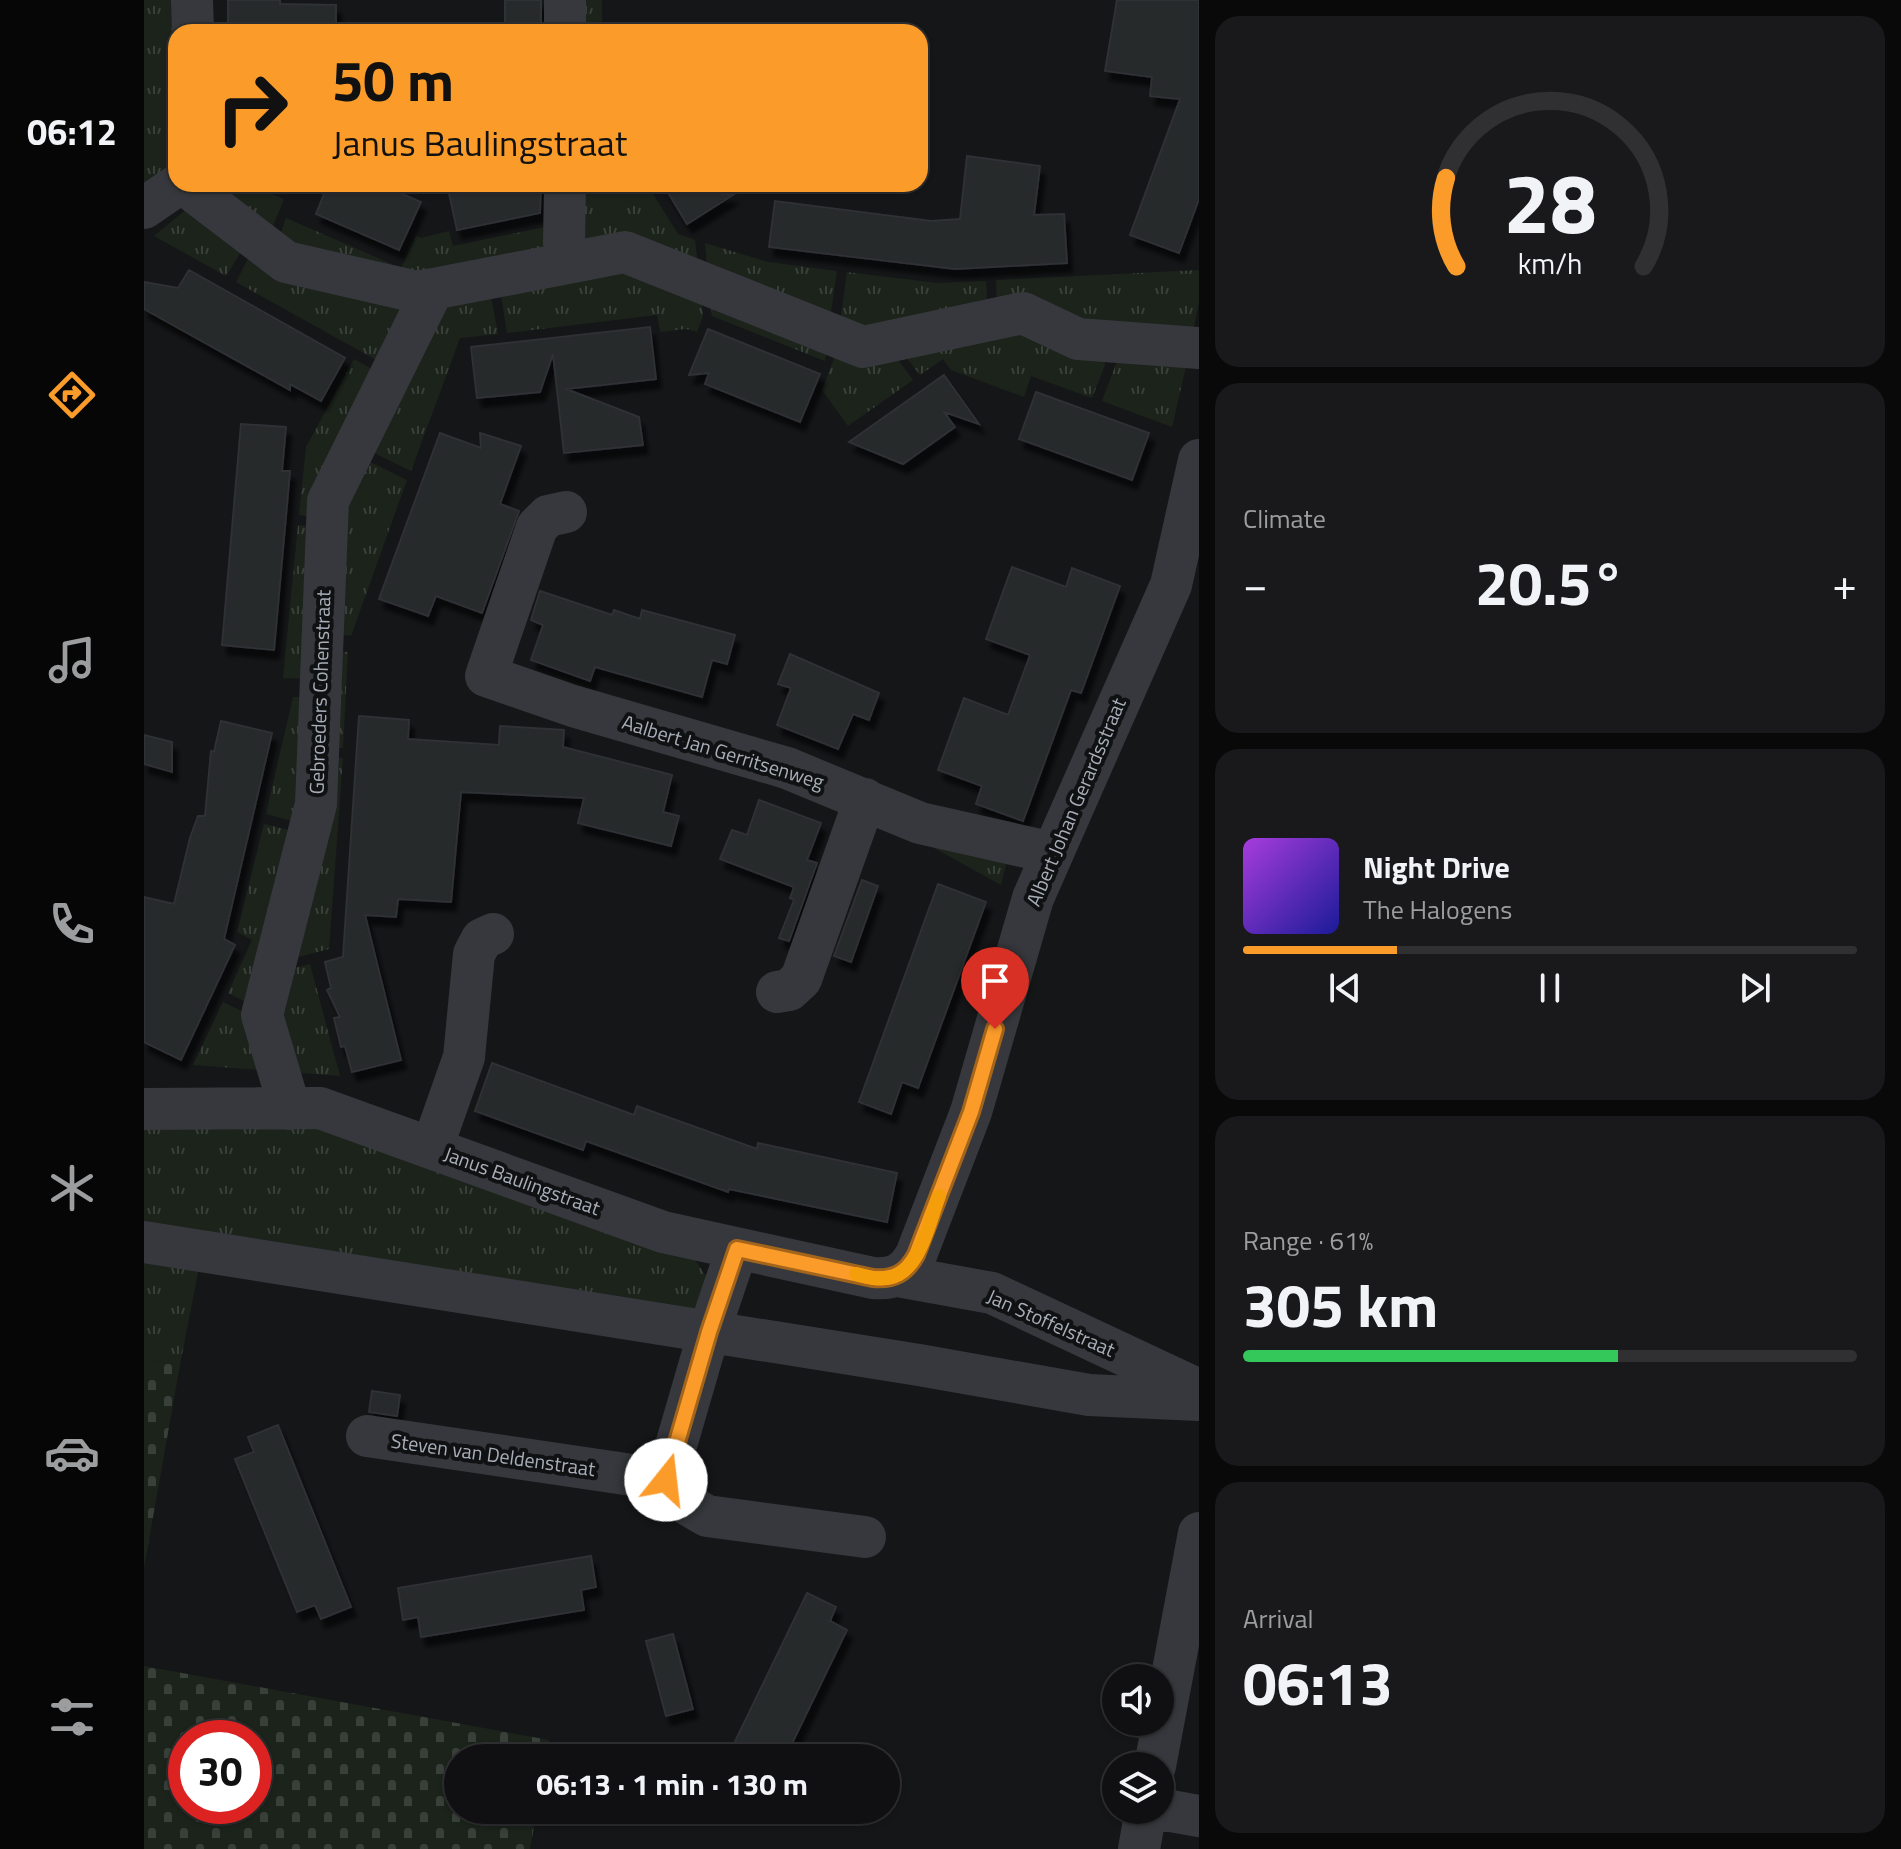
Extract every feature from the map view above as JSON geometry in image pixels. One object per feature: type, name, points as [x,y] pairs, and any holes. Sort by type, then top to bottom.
[{"type":"street","points":[[192,0],[193,24]]},
{"type":"street","points":[[565,0],[565,24]]},
{"type":"street","points":[[144,208],[169,192]]},
{"type":"street","points":[[192,192],[286,262],[417,292],[625,252],[863,347],[1023,313],[1078,339],[1199,348]]},
{"type":"street","points":[[565,192],[567,263]]},
{"type":"street","name":"Gebroeders Cohenstraat","points":[[290,1109],[262,1015],[316,804],[328,501],[433,289]]},
{"type":"street","name":"Albert Johan Gerardsstraat","points":[[898,1276],[916,1255],[971,1112],[1028,912],[1171,585],[1199,460]]},
{"type":"street","name":"Aalbert Jan Gerritsenweg","points":[[566,512],[548,516],[537,527],[486,676],[573,706],[787,768],[920,823],[1053,853]]},
{"type":"street","points":[[777,992],[789,990],[801,979],[865,799]]},
{"type":"street","points":[[432,1148],[466,1047],[474,954],[482,939],[493,934]]},
{"type":"street","name":"Janus Baulingstraat","points":[[144,1109],[320,1108],[663,1232],[873,1278],[898,1276]]},
{"type":"street","points":[[144,1242],[1089,1395],[1199,1400]]},
{"type":"street","points":[[737,1249],[666,1480],[685,1503],[707,1516],[865,1537]]},
{"type":"street","name":"Jan Stoffelstraat","points":[[898,1276],[992,1293],[1199,1390]]},
{"type":"street","name":"Steven van Deldenstraat","points":[[367,1436],[666,1480]]},
{"type":"street","points":[[1159,1752],[1189,1642],[1199,1533]]},
{"type":"street","points":[[1174,1812],[1199,1816]]},
{"type":"street","points":[[1139,1849],[1143,1824]]},
{"type":"green space","points":[[144,0],[177,0],[177,24],[168,24],[168,173],[144,193]]},
{"type":"green space","points":[[570,0],[602,0],[602,24],[570,24]]},
{"type":"green space","points":[[219,192],[267,192],[284,199],[268,238],[220,204]]},
{"type":"green space","points":[[583,192],[652,192],[678,234],[695,240],[699,274],[583,252]]},
{"type":"green space","points":[[194,203],[247,242],[226,276],[154,236]]},
{"type":"green space","points":[[286,218],[392,264],[386,277],[276,246]]},
{"type":"green space","points":[[560,224],[546,259],[396,280],[416,236],[421,238],[449,231],[453,246]]},
{"type":"green space","points":[[705,243],[768,262],[837,271],[829,326],[708,278]]},
{"type":"green space","points":[[254,247],[419,300],[387,366],[236,282]]},
{"type":"green space","points":[[624,259],[701,290],[703,316],[697,332],[686,329],[660,332],[657,315],[507,333],[499,283]]},
{"type":"green space","points":[[1199,270],[1199,303],[1191,340],[997,312],[996,280]]},
{"type":"green space","points":[[847,272],[937,283],[986,281],[988,313],[839,330]]},
{"type":"green space","points":[[489,286],[498,334],[460,338],[411,471],[362,447],[430,308]]},
{"type":"green space","points":[[710,294],[829,341],[825,361],[712,316]]},
{"type":"green space","points":[[1022,321],[1101,347],[1105,365],[1092,398],[1031,376],[1024,397],[951,370],[943,359],[920,375],[905,356]]},
{"type":"green space","points":[[839,345],[890,349],[913,380],[848,426],[822,390]]},
{"type":"green space","points":[[1122,348],[1189,354],[1172,427],[1102,401]]},
{"type":"green space","points":[[354,359],[383,375],[319,518],[299,515],[306,447]]},
{"type":"green space","points":[[358,456],[407,480],[351,636],[330,633],[334,503]]},
{"type":"green space","points":[[298,525],[318,528],[313,679],[283,678]]},
{"type":"green space","points":[[329,651],[348,652],[343,748],[326,748]]},
{"type":"green space","points":[[293,697],[313,697],[303,824],[266,814]]},
{"type":"green space","points":[[325,757],[343,758],[329,949],[283,961]]},
{"type":"green space","points":[[264,824],[301,833],[256,1007],[228,993],[252,940],[237,932]]},
{"type":"green space","points":[[931,840],[1008,857],[1001,885],[934,848]]},
{"type":"green space","points":[[310,964],[340,1076],[288,1072],[280,972]]},
{"type":"green space","points":[[223,1002],[256,1018],[272,1071],[193,1065]]},
{"type":"green space","points":[[144,1126],[316,1126],[691,1254],[708,1279],[695,1309],[144,1221]]},
{"type":"green space","points":[[144,1253],[200,1262],[180,1365],[144,1359]]},
{"type":"green space","points":[[144,1359],[180,1365],[144,1568]]},
{"type":"green space","points":[[144,1666],[549,1740],[548,1744],[444,1744],[444,1824],[534,1824],[530,1849],[144,1849]]},
{"type":"building","points":[[228,0],[280,0],[280,4],[336,5],[336,24],[228,24]]},
{"type":"building","points":[[505,0],[541,0],[541,24],[505,24]]},
{"type":"building","points":[[1117,0],[1199,0],[1199,199],[1179,253],[1130,235],[1180,99],[1150,96],[1152,77],[1105,71]]},
{"type":"building","points":[[967,156],[1040,166],[1034,215],[1064,214],[1067,263],[955,269],[769,247],[775,201],[931,221],[960,219]]},
{"type":"building","points":[[325,192],[398,192],[421,202],[399,250],[316,214]]},
{"type":"building","points":[[449,192],[541,192],[540,213],[457,230]]},
{"type":"building","points":[[668,192],[733,195],[687,224]]},
{"type":"building","points":[[189,270],[345,358],[321,401],[290,384],[290,390],[144,309],[144,282],[178,288]]},
{"type":"building","points":[[650,327],[656,379],[566,389],[639,417],[643,445],[564,453],[553,354],[540,392],[477,398],[471,347]]},
{"type":"building","points":[[708,329],[820,374],[800,422],[705,384],[709,373],[689,375]]},
{"type":"building","points":[[944,375],[979,424],[944,412],[955,427],[903,464],[849,442]]},
{"type":"building","points":[[1036,392],[1149,433],[1132,480],[1019,439]]},
{"type":"building","points":[[241,424],[286,427],[282,471],[290,471],[274,650],[222,645]]},
{"type":"building","points":[[440,433],[481,448],[480,433],[521,446],[500,504],[519,511],[482,613],[436,596],[428,616],[379,599]]},
{"type":"building","points":[[1012,567],[1066,587],[1072,568],[1120,586],[1081,693],[1071,690],[1023,821],[976,804],[982,786],[938,770],[964,698],[1008,715],[1030,655],[986,639]]},
{"type":"building","points":[[540,591],[612,615],[614,610],[640,619],[642,610],[735,635],[727,664],[712,660],[702,697],[595,667],[590,681],[531,660],[543,625],[531,620]]},
{"type":"building","points":[[790,654],[879,693],[869,720],[853,714],[838,749],[777,725],[791,688],[778,684]]},
{"type":"building","points":[[359,716],[409,720],[408,739],[499,745],[500,726],[564,730],[563,747],[672,775],[663,812],[679,816],[671,846],[578,823],[584,798],[461,792],[451,902],[398,899],[396,917],[365,915],[401,1060],[352,1072],[345,1046],[341,1047],[334,1018],[340,1017],[327,990],[331,988],[325,962],[343,957]]},
{"type":"building","points":[[221,721],[272,733],[224,939],[235,945],[181,1060],[144,1042],[144,897],[174,904],[190,838],[198,816],[205,816],[211,751],[214,752]]},
{"type":"building","points":[[144,735],[172,742],[172,772],[144,764]]},
{"type":"building","points":[[759,800],[821,823],[807,860],[817,863],[789,941],[779,938],[794,900],[790,898],[794,887],[720,859],[732,830],[747,835]]},
{"type":"building","points":[[862,880],[878,886],[851,962],[834,956]]},
{"type":"building","points":[[938,884],[986,902],[918,1088],[902,1082],[891,1114],[859,1102]]},
{"type":"building","points":[[492,1063],[634,1115],[637,1106],[757,1149],[758,1143],[897,1173],[887,1222],[729,1189],[728,1192],[586,1141],[583,1150],[475,1111]]},
{"type":"building","points":[[372,1391],[400,1395],[397,1416],[369,1412]]},
{"type":"building","points":[[278,1425],[351,1607],[321,1619],[315,1605],[297,1612],[235,1459],[254,1452],[248,1437]]},
{"type":"building","points":[[591,1556],[596,1587],[581,1590],[584,1610],[421,1637],[418,1617],[403,1620],[398,1588]]},
{"type":"building","points":[[807,1593],[836,1607],[830,1621],[847,1630],[792,1744],[734,1744]]},
{"type":"building","points":[[673,1634],[693,1709],[666,1716],[646,1641]]},
{"type":"slow traffic","points":[[856,1274],[880,1279],[898,1276],[904,1271],[916,1255],[939,1196]]},
{"type":"route","points":[[666,1480],[737,1249],[880,1279],[898,1276],[904,1271],[916,1255],[971,1112],[995,1029]]}]
